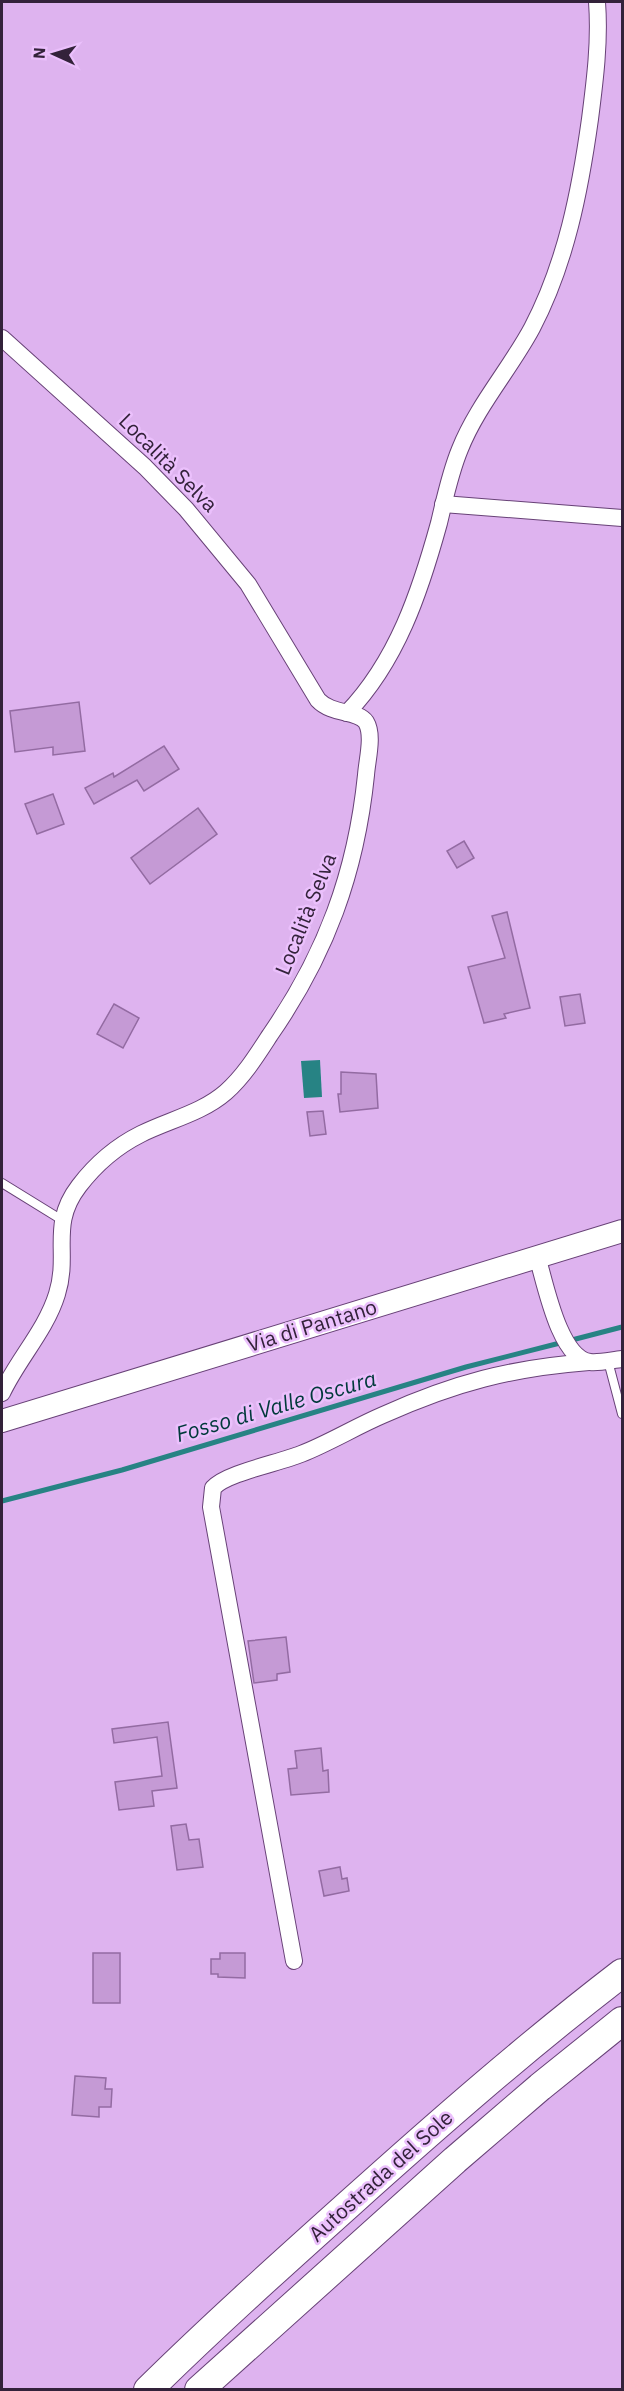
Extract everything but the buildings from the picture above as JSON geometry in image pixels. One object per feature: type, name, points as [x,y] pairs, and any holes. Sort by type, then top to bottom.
[{"type":"highway","name":"Autostrada del Sole","points":[[148,2390],[275,2270],[466,2099],[543,2034],[622,1973]]},
{"type":"highway","name":"Autostrada del Sole","points":[[199,2390],[455,2160],[622,2020]]},
{"type":"street","points":[[347,713],[383,670],[400,637],[424,571],[455,461],[467,433],[531,330],[563,255],[577,195],[589,125],[598,44],[597,2]]},
{"type":"street","name":"Località Selva","points":[[2,338],[145,467],[181,503],[248,584],[318,700],[328,708],[364,719],[369,732],[360,822],[353,858],[338,906],[321,948],[300,988],[248,1068],[232,1087],[213,1102],[142,1134],[115,1151],[78,1188],[62,1220],[62,1268],[57,1294],[49,1315],[21,1357],[2,1392]]},
{"type":"street","points":[[443,504],[622,518]]},
{"type":"street","name":"Via di Pantano","points":[[7,1420],[622,1231]]},
{"type":"street","points":[[537,1256],[565,1342],[572,1352],[589,1362]]},
{"type":"street","points":[[294,1961],[211,1507],[213,1488],[226,1478],[304,1453],[394,1410],[462,1384],[528,1368],[615,1360]]},
{"type":"street","points":[[2,1392],[7,1420]]},
{"type":"lane","points":[[2,1184],[62,1220]]},
{"type":"lane","points":[[615,1360],[622,1414]]},
{"type":"shaded area","points":[[320,1060],[322,1097],[304,1098],[301,1061]]},
{"type":"waterway","name":"Fosso di Valle Oscura","points":[[568,1341],[622,1327]]},
{"type":"waterway","name":"Fosso di Valle Oscura","points":[[2,1501],[122,1470],[466,1367],[560,1343]]}]
